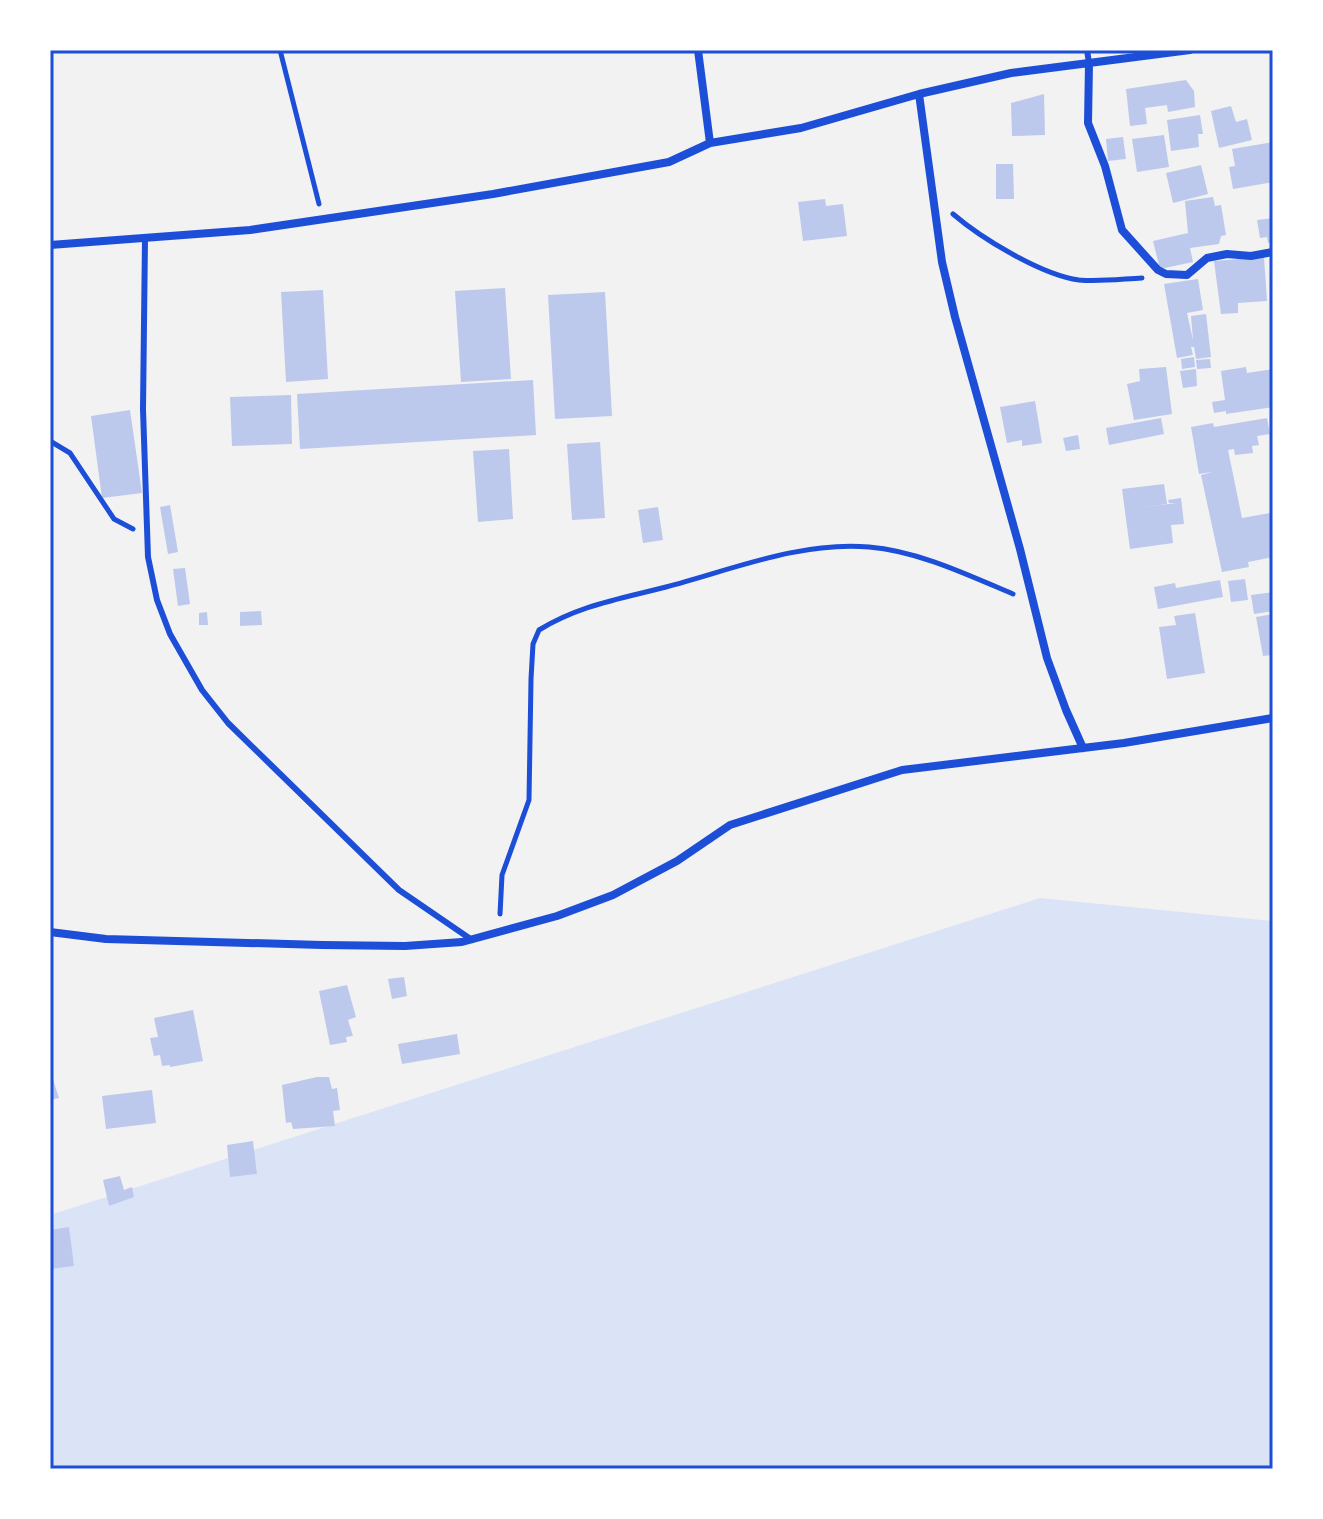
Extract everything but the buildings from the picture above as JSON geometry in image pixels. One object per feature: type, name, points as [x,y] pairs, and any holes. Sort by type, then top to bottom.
[{"type":"street","points":[[698,50],[710,143]]},
{"type":"street","points":[[50,245],[323,221],[669,162],[710,143],[801,128],[919,94],[1011,73],[1190,50]]},
{"type":"street","points":[[1089,63],[1088,123],[1105,166],[1122,230],[1158,270],[1166,274],[1187,275],[1207,258],[1273,252]]},
{"type":"street","points":[[919,94],[942,262],[955,317],[1057,687],[1083,748]]},
{"type":"street","points":[[50,932],[106,939],[367,946],[433,945],[472,940],[613,895],[677,861],[730,825],[902,770],[1083,748],[1273,718]]},
{"type":"lane","points":[[1087,50],[1089,63]]},
{"type":"lane","points":[[145,239],[143,409],[149,569],[170,634],[202,690],[228,723],[399,890],[472,940]]},
{"type":"path","points":[[280,50],[323,221]]},
{"type":"path","points":[[932,193],[955,216],[989,241],[1065,277],[1087,280],[1166,274]]},
{"type":"path","points":[[50,441],[70,453],[114,519],[149,537]]},
{"type":"path","points":[[501,933],[499,901],[502,875],[529,800],[533,644],[539,630],[589,605],[667,587],[762,559],[840,547],[899,551],[1033,602]]},
{"type":"shaded area","points":[[1040,898],[1273,921],[1273,1469],[50,1469],[50,1215]]}]
